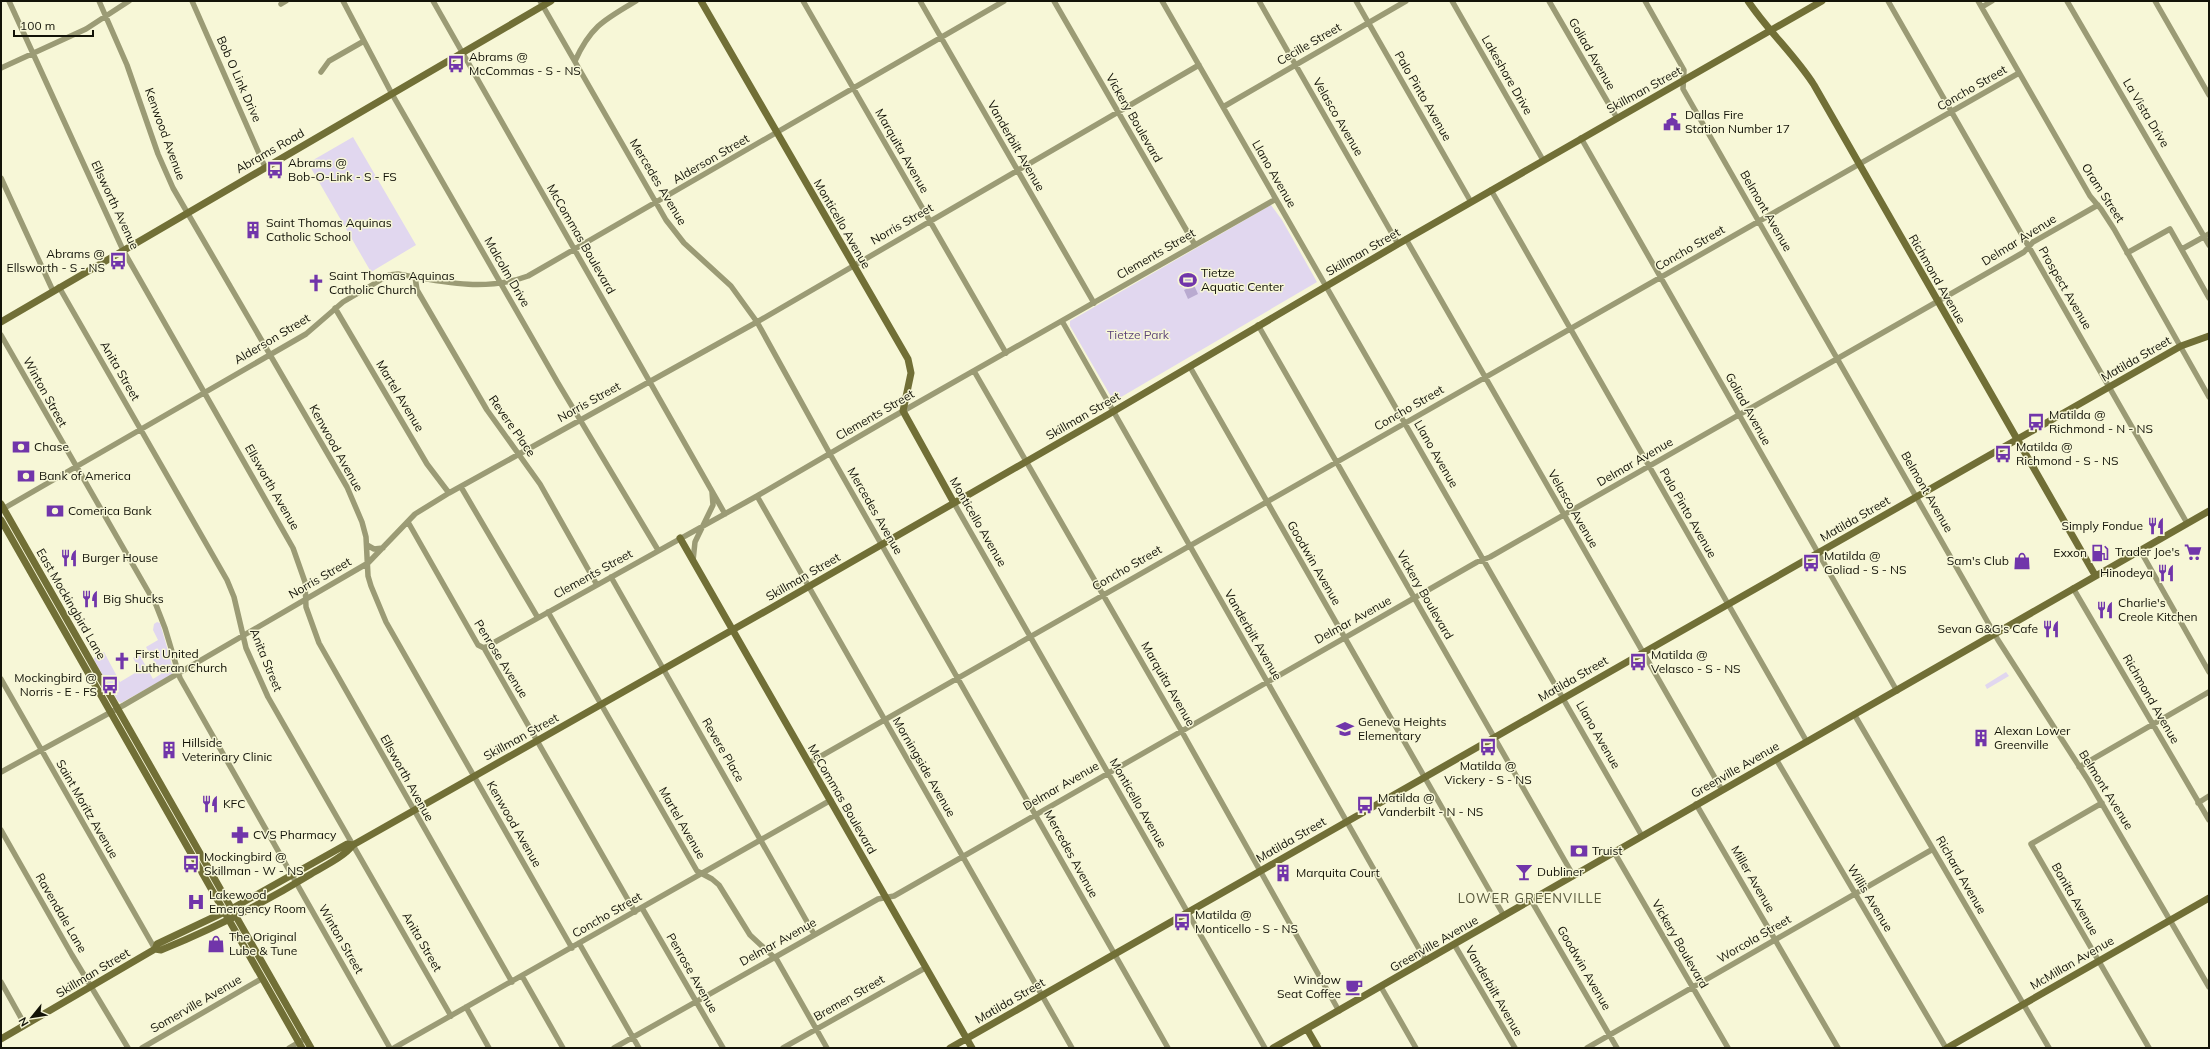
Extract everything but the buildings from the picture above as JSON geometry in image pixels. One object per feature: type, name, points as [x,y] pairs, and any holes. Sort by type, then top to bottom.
[{"type":"main road","name":"Abrams Road","points":[[1,322],[265,167],[462,54],[542,3],[551,1]]},
{"type":"main road","name":"Monticello Avenue","points":[[701,1],[908,359],[911,373],[903,411],[954,503]]},
{"type":"main road","name":"Richmond Avenue","points":[[1748,1],[1770,31],[1794,56],[1807,74],[2016,440],[2095,575]]},
{"type":"main road","name":"Skillman Street","points":[[155,949],[161,950],[228,921],[326,866],[353,845],[413,810],[733,630],[1190,367],[1258,325],[1406,239],[1822,1]]},
{"type":"main road","name":"Matilda Street","points":[[950,1048],[2181,346],[2209,336]]},
{"type":"main road","name":"East Mockingbird Lane","points":[[2,508],[223,913],[300,1045]]},
{"type":"main road","name":"Greenville Avenue","points":[[1273,1048],[1696,804],[1995,634],[2095,575],[2187,523],[2208,514]]},
{"type":"main road","name":"East Mockingbird Lane","points":[[1,520],[114,711],[161,784],[238,916],[311,1048]]},
{"type":"main road","name":"McCommas Boulevard","points":[[680,538],[972,1048]]},
{"type":"main road","points":[[154,788],[161,784]]},
{"type":"main road","points":[[183,839],[190,835]]},
{"type":"main road","name":"Skillman Street","points":[[1,1039],[155,949],[157,944],[233,908],[347,844],[353,845]]},
{"type":"main road","name":"McMillan Avenue","points":[[1946,1048],[2209,898]]},
{"type":"main road","points":[[261,979],[270,974]]},
{"type":"main road","points":[[1307,1029],[1318,1048]]},
{"type":"street","name":"Ellsworth Avenue","points":[[9,1],[123,250],[290,541],[305,582],[306,607],[319,643],[512,982]]},
{"type":"street","name":"Kenwood Avenue","points":[[99,1],[136,87],[158,154],[173,188],[347,486],[362,522],[367,545],[371,586],[386,622],[572,948]]},
{"type":"street","points":[[1,68],[86,30],[129,1]]},
{"type":"street","name":"Bob O Link Drive","points":[[192,1],[265,167]]},
{"type":"street","name":"Malcolm Drive","points":[[343,1],[392,94],[500,284],[582,419],[658,550]]},
{"type":"street","name":"McCommas Boulevard","points":[[433,1],[726,514]]},
{"type":"street","points":[[575,61],[589,34],[596,26],[636,1]]},
{"type":"street","name":"Marquita Avenue","points":[[803,1],[1006,353]]},
{"type":"street","name":"Vanderbilt Avenue","points":[[920,1],[1094,303]]},
{"type":"street","name":"Alderson Street","points":[[2,508],[76,467],[316,327],[335,308],[389,275],[398,274],[472,285],[500,284],[528,276],[1004,1]]},
{"type":"street","name":"Vickery Boulevard","points":[[1054,1],[1195,245]]},
{"type":"street","name":"Llano Avenue","points":[[1162,1],[1564,697],[1642,836]]},
{"type":"street","name":"Velasco Avenue","points":[[1259,1],[1398,244]]},
{"type":"street","name":"Palo Pinto Avenue","points":[[1356,1],[1471,202]]},
{"type":"street","name":"Cecille Street","points":[[1223,106],[1406,1]]},
{"type":"street","name":"Lakeshore Drive","points":[[1452,1],[1543,160]]},
{"type":"street","name":"Goliad Avenue","points":[[1549,1],[1617,118]]},
{"type":"street","name":"Belmont Avenue","points":[[1644,1],[1684,70],[1683,89],[1995,634],[2102,803],[2209,987]]},
{"type":"street","name":"Prospect Avenue","points":[[1888,1],[2187,523]]},
{"type":"street","name":"Oram Street","points":[[1978,1],[2090,196],[2098,205],[2127,253],[2209,397]]},
{"type":"street","points":[[1982,7],[1992,1]]},
{"type":"street","name":"La Vista Drive","points":[[2067,1],[2207,235],[2209,245]]},
{"type":"street","points":[[2155,1],[2209,95]]},
{"type":"street","name":"Mercedes Avenue","points":[[542,3],[656,203],[684,243],[731,286],[756,322],[1168,1048]]},
{"type":"street","points":[[321,72],[329,61],[364,41]]},
{"type":"street","name":"Norris Street","points":[[1,772],[114,711],[368,563],[415,514],[449,493],[756,322],[1199,66]]},
{"type":"street","name":"Concho Street","points":[[809,763],[2019,73]]},
{"type":"street","name":"Goliad Avenue","points":[[1581,138],[1817,553],[1897,690]]},
{"type":"street","points":[[1,178],[53,291]]},
{"type":"street","name":"Palo Pinto Avenue","points":[[1491,190],[1806,742]]},
{"type":"street","name":"Clements Street","points":[[484,648],[658,550],[758,496],[903,411],[1276,199]]},
{"type":"street","name":"Delmar Avenue","points":[[614,1048],[878,899],[894,896],[1107,772],[1838,359],[2024,252],[2033,242],[2098,205]]},
{"type":"street","points":[[2127,253],[2170,229],[2209,298]]},
{"type":"street","points":[[2182,249],[2207,235]]},
{"type":"street","name":"Velasco Avenue","points":[[1406,239],[1642,653],[1722,790]]},
{"type":"street","name":"Revere Place","points":[[415,277],[417,290],[487,410],[540,484],[597,585]]},
{"type":"street","name":"Anita Street","points":[[60,287],[227,580],[234,597],[242,636],[268,697],[451,1016]]},
{"type":"street","name":"Martel Avenue","points":[[335,308],[427,464],[449,493]]},
{"type":"street","name":"Vanderbilt Avenue","points":[[1062,321],[1426,961]]},
{"type":"street","name":"Vickery Boulevard","points":[[1258,325],[1573,875]]},
{"type":"street","name":"Winton Street","points":[[1,335],[158,611],[165,628],[178,674],[390,1048]]},
{"type":"street","name":"Goodwin Avenue","points":[[1190,367],[1504,916]]},
{"type":"street","name":"Marquita Avenue","points":[[974,371],[1104,594],[1339,1010]]},
{"type":"street","points":[[461,487],[538,618]]},
{"type":"street","name":"McCommas Boulevard","points":[[693,561],[695,542],[713,505],[711,488]]},
{"type":"street","name":"Morningside Avenue","points":[[758,496],[1072,1048]]},
{"type":"street","name":"Monticello Avenue","points":[[954,503],[1265,1048]]},
{"type":"street","name":"Penrose Avenue","points":[[408,522],[478,645],[484,648],[635,912]]},
{"type":"street","points":[[367,545],[374,549],[384,548]]},
{"type":"street","points":[[2140,550],[2209,672]]},
{"type":"street","name":"Revere Place","points":[[611,577],[814,934]]},
{"type":"street","name":"Richmond Avenue","points":[[2073,588],[2209,820]]},
{"type":"street","name":"Martel Avenue","points":[[548,612],[697,871],[712,879],[719,885],[750,935],[774,957],[828,1048]]},
{"type":"street","name":"Saint Moritz Avenue","points":[[1,679],[155,949]]},
{"type":"street","points":[[2080,767],[2209,692]]},
{"type":"street","name":"Richard Avenue","points":[[1854,714],[2049,1048]]},
{"type":"street","name":"Willis Avenue","points":[[1776,759],[1854,894],[1946,1048]]},
{"type":"street","points":[[2198,802],[2209,796]]},
{"type":"street","name":"Concho Street","points":[[397,1047],[831,800]]},
{"type":"street","name":"Bonita Avenue","points":[[2102,803],[2030,844],[2149,1048]]},
{"type":"street","name":"Miller Avenue","points":[[1696,804],[1838,1048]]},
{"type":"street","name":"Ravendale Lane","points":[[1,830],[91,987],[128,1048]]},
{"type":"street","name":"Worcola Street","points":[[1587,1048],[1933,849]]},
{"type":"street","name":"Vickery Boulevard","points":[[1614,852],[1728,1048]]},
{"type":"street","name":"Goodwin Avenue","points":[[1531,900],[1617,1048]]},
{"type":"street","name":"Penrose Avenue","points":[[642,908],[723,1048]]},
{"type":"street","points":[[579,943],[638,1048]]},
{"type":"street","name":"Vanderbilt Avenue","points":[[1454,944],[1515,1048]]},
{"type":"street","name":"Bremen Street","points":[[783,1048],[926,968]]},
{"type":"street","points":[[522,976],[563,1048]]},
{"type":"street","name":"Somerville Avenue","points":[[142,1048],[261,979]]},
{"type":"street","points":[[1,982],[25,1025]]},
{"type":"street","points":[[1381,987],[1416,1048]]},
{"type":"street","points":[[466,1007],[489,1048]]},
{"type":"street","points":[[289,1048],[300,1045],[306,1038]]},
{"type":"green space","points":[[353,137],[416,245],[371,272],[308,163]]},
{"type":"green space","name":"Tietze Park","points":[[1271,205],[1282,220],[1317,282],[1116,400],[1113,400],[1070,326],[1070,321]]},
{"type":"green space","points":[[157,622],[160,623],[172,665],[173,674],[121,703],[118,701],[94,660],[95,657],[104,652],[120,682],[140,670],[133,658],[138,652],[153,679],[161,674],[146,647],[158,640],[153,630],[154,624]]},
{"type":"green space","points":[[2006,672],[2009,676],[1987,689],[1985,685]]},
{"type":"shaded area","points":[[1193,272],[1197,280],[1181,287],[1178,281]]},
{"type":"shaded area","points":[[1194,285],[1198,294],[1188,299],[1184,290]]},
{"type":"place","name":"Abrams @ McCommas - S - NS","points":[[456,64]]},
{"type":"place","name":"Dallas Fire Station Number 17","points":[[1672,122]]},
{"type":"place","name":"Abrams @ Bob-O-Link - S - FS","points":[[275,170]]},
{"type":"place","name":"Saint Thomas Aquinas Catholic School","points":[[253,230]]},
{"type":"place","name":"Abrams @ Ellsworth - S - NS","points":[[118,261]]},
{"type":"place","name":"Tietze Aquatic Center","points":[[1188,280]]},
{"type":"place","name":"Saint Thomas Aquinas Catholic Church","points":[[316,283]]},
{"type":"place","name":"Matilda @ Richmond - N - NS","points":[[2036,422]]},
{"type":"place","name":"Chase","points":[[21,447]]},
{"type":"place","name":"Matilda @ Richmond - S - NS","points":[[2003,454]]},
{"type":"place","name":"Bank of America","points":[[26,476]]},
{"type":"place","name":"Comerica Bank","points":[[55,511]]},
{"type":"place","name":"Simply Fondue","points":[[2156,526]]},
{"type":"place","name":"Trader Joe's","points":[[2193,552]]},
{"type":"place","name":"Exxon","points":[[2100,553]]},
{"type":"place","name":"Burger House","points":[[69,558]]},
{"type":"place","name":"Sam's Club","points":[[2022,561]]},
{"type":"place","name":"Matilda @ Goliad - S - NS","points":[[1811,563]]},
{"type":"place","name":"Hinodeya","points":[[2166,573]]},
{"type":"place","name":"Big Shucks","points":[[90,599]]},
{"type":"place","name":"Charlie's Creole Kitchen","points":[[2105,610]]},
{"type":"place","name":"Sevan G&G's Cafe","points":[[2051,629]]},
{"type":"place","name":"First United Lutheran Church","points":[[122,661]]},
{"type":"place","name":"Matilda @ Velasco - S - NS","points":[[1638,662]]},
{"type":"place","name":"Mockingbird @ Norris - E - FS","points":[[110,685]]},
{"type":"place","name":"Geneva Heights Elementary","points":[[1345,729]]},
{"type":"place","name":"Alexan Lower Greenville","points":[[1981,738]]},
{"type":"place","name":"Matilda @ Vickery - S - NS","points":[[1488,747]]},
{"type":"place","name":"Hillside Veterinary Clinic","points":[[169,750]]},
{"type":"place","name":"KFC","points":[[210,804]]},
{"type":"place","name":"Matilda @ Vanderbilt - N - NS","points":[[1365,805]]},
{"type":"place","name":"CVS Pharmacy","points":[[240,835]]},
{"type":"place","name":"Truist","points":[[1579,851]]},
{"type":"place","name":"Mockingbird @ Skillman - W - NS","points":[[191,864]]},
{"type":"place","name":"Dubliner","points":[[1524,872]]},
{"type":"place","name":"Marquita Court","points":[[1283,873]]},
{"type":"place","name":"Lakewood Emergency Room","points":[[196,902]]},
{"type":"place","name":"Matilda @ Monticello - S - NS","points":[[1182,922]]},
{"type":"place","name":"The Original Lube & Tune","points":[[216,944]]},
{"type":"place","name":"Window Seat Coffee","points":[[1354,987]]},
{"type":"district","name":"LOWER GREENVILLE","points":[[1530,898]]}]
